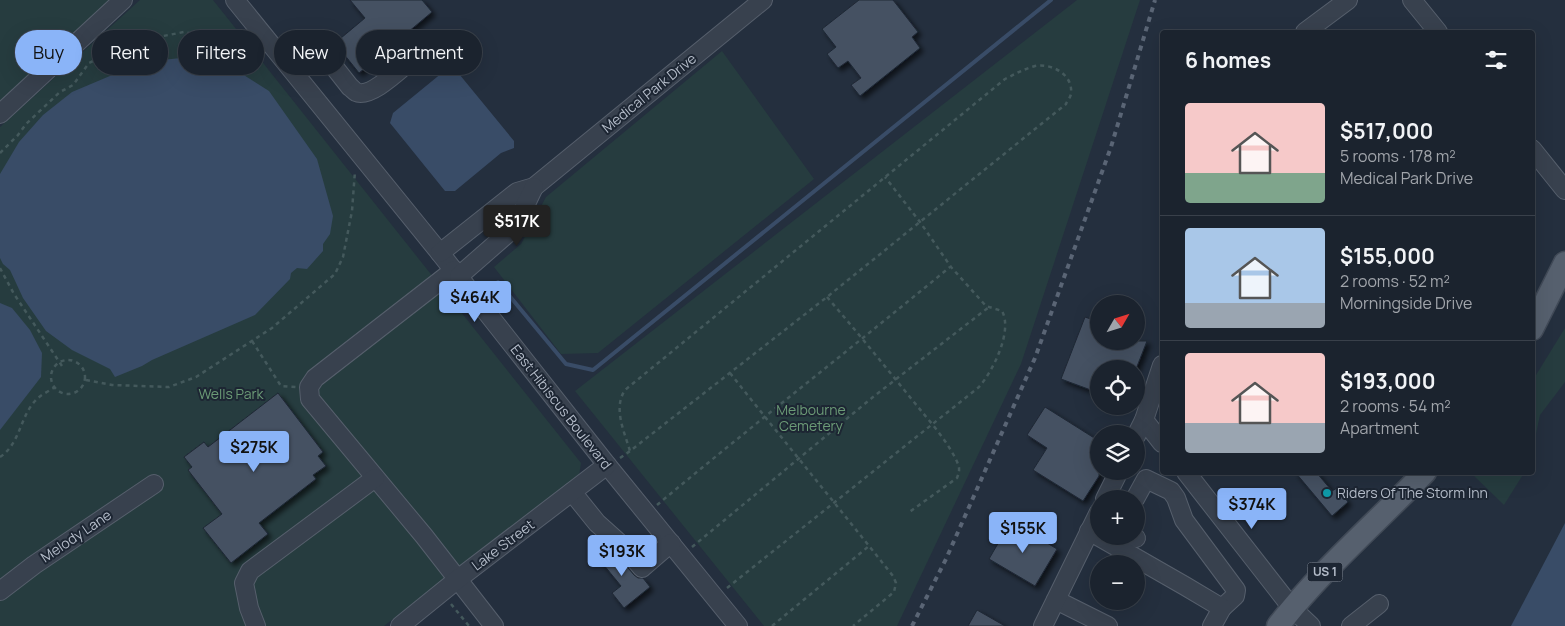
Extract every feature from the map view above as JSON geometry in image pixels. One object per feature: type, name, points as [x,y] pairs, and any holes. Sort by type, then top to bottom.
[{"type":"main road","points":[[1535,323],[1565,263]]},
{"type":"main road","name":"US 1","points":[[1278,626],[1323,574],[1422,475]]},
{"type":"street","points":[[0,114],[123,0]]},
{"type":"street","name":"East Hibiscus Boulevard","points":[[235,0],[738,626]]},
{"type":"street","name":"Medical Park Drive","points":[[440,253],[518,192],[534,187],[763,0]]},
{"type":"street","points":[[1308,30],[1348,0]]},
{"type":"street","points":[[1412,0],[1436,30]]},
{"type":"street","points":[[341,75],[356,92],[366,93],[376,89],[393,75]]},
{"type":"street","points":[[1535,153],[1565,190]]},
{"type":"street","name":"Medical Park Drive","points":[[309,388],[315,378],[515,227],[534,187]]},
{"type":"street","points":[[1142,425],[1160,370]]},
{"type":"street","points":[[309,388],[310,399],[458,579],[494,626]]},
{"type":"street","points":[[1144,420],[1160,440]]},
{"type":"street","name":"Lake Street","points":[[400,626],[458,579],[608,466]]},
{"type":"street","points":[[1188,475],[1292,608],[1311,626]]},
{"type":"street","points":[[256,626],[249,608],[244,583],[250,571],[375,478]]},
{"type":"street","points":[[1140,490],[1146,479],[1171,491],[1176,498],[1184,520],[1236,590],[1235,596],[1222,608],[1212,626]]},
{"type":"street","name":"Melody Lane","points":[[0,591],[34,565],[154,484]]},
{"type":"street","points":[[572,492],[597,522],[626,549],[642,568],[676,550]]},
{"type":"street","points":[[1043,626],[1089,531],[1222,608]]},
{"type":"street","points":[[1056,600],[1108,626]]},
{"type":"street","points":[[1351,626],[1379,604]]},
{"type":"path","points":[[0,153],[26,124],[60,92],[73,85],[89,63],[132,42],[184,32],[198,35],[229,51],[240,53],[267,40]]},
{"type":"path","points":[[608,466],[630,451],[827,297],[1066,104],[1071,94],[1068,80],[1061,71],[1048,66],[1036,66],[1005,79],[625,390],[620,397],[619,412],[630,451]]},
{"type":"path","points":[[86,380],[112,385],[169,387],[196,377],[272,328],[335,274],[343,258],[352,211],[357,150]]},
{"type":"path","points":[[715,598],[979,387],[987,378],[992,368],[1005,331],[1002,312],[986,306],[951,267],[920,222],[885,177]]},
{"type":"path","points":[[647,514],[765,416],[951,267]]},
{"type":"path","points":[[0,268],[14,294],[64,369]]},
{"type":"path","points":[[827,297],[932,424],[952,452],[958,464],[959,473],[951,484],[908,513]]},
{"type":"path","points":[[676,550],[798,460],[896,379],[990,307]]},
{"type":"path","points":[[252,341],[281,386],[309,388]]},
{"type":"path","points":[[70,360],[78,363],[84,371],[86,380],[74,392],[60,392],[52,381],[53,369],[58,362],[70,360]]},
{"type":"path","points":[[730,372],[798,460],[835,502],[894,576],[896,583],[894,592],[853,626]]},
{"type":"path","points":[[0,457],[13,445],[19,428],[35,401],[55,387]]},
{"type":"path","points":[[772,626],[870,546]]},
{"type":"path","points":[[444,609],[452,604],[468,626]]},
{"type":"green space","points":[[0,0],[113,0],[81,30],[15,30],[15,75],[32,75],[0,105]]},
{"type":"green space","name":"Wells Park","points":[[140,0],[213,0],[237,30],[178,30],[178,75],[264,75],[264,64],[581,463],[579,476],[384,626],[0,626],[0,127],[57,75],[82,75],[82,53],[92,44],[92,75],[168,75],[168,30],[107,30]]},
{"type":"green space","name":"Melbourne Cemetery","points":[[1077,0],[1140,0],[1021,364],[897,626],[764,626],[575,391]]},
{"type":"green space","points":[[722,51],[814,179],[598,353],[561,354],[494,267],[521,244],[546,197]]},
{"type":"green space","points":[[1565,328],[1565,382],[1540,415],[1535,439],[1535,377]]},
{"type":"green space","points":[[1473,475],[1523,475],[1504,505]]},
{"type":"water","points":[[178,58],[178,75],[244,75],[269,91],[317,159],[333,216],[330,234],[323,244],[323,251],[307,269],[297,268],[291,273],[290,279],[255,315],[115,377],[110,369],[72,350],[46,331],[23,298],[10,270],[3,264],[0,258],[0,174],[19,142],[43,115],[72,92],[112,75],[168,75],[168,59]]},
{"type":"water","points":[[439,75],[460,75],[514,141],[514,148],[501,153],[455,191],[445,191],[390,123],[393,113]]},
{"type":"water","points":[[0,303],[12,308],[30,330],[42,353],[41,377],[0,430]]},
{"type":"water","points":[[1565,523],[1565,626],[1511,626]]},
{"type":"building","points":[[350,0],[422,0],[432,12],[410,30],[356,30],[356,69],[346,57],[346,34],[365,18]]},
{"type":"building","points":[[859,0],[893,0],[918,32],[912,37],[920,48],[860,96],[851,85],[861,78],[848,61],[838,68],[827,54],[836,47],[822,29]]},
{"type":"building","points":[[1085,317],[1090,319],[1090,350],[1143,350],[1140,360],[1090,360],[1090,390],[1061,379]]},
{"type":"building","points":[[278,393],[323,452],[318,456],[326,466],[313,475],[316,479],[259,523],[268,534],[231,563],[203,528],[222,514],[188,470],[192,467],[184,457],[204,442],[208,447]]},
{"type":"building","points":[[1045,407],[1090,435],[1090,480],[1096,480],[1083,501],[1033,470],[1047,448],[1027,435]]},
{"type":"building","name":"Riders Of The Storm Inn","points":[[1298,475],[1319,475],[1332,491],[1337,488],[1348,502],[1332,516]]},
{"type":"building","points":[[1011,521],[1057,549],[1035,586],[989,559]]},
{"type":"building","points":[[605,545],[618,556],[634,575],[638,578],[643,578],[650,587],[624,608],[612,593],[621,586],[594,553]]},
{"type":"building","points":[[977,610],[1005,626],[968,626]]},
{"type":"waterway","points":[[498,282],[566,364],[593,370],[1051,0]]},
{"type":"railway","points":[[912,626],[946,559],[1035,358],[1111,147],[1155,0]]},
{"type":"place","name":"Riders Of The Storm Inn","points":[[1327,493]]}]
